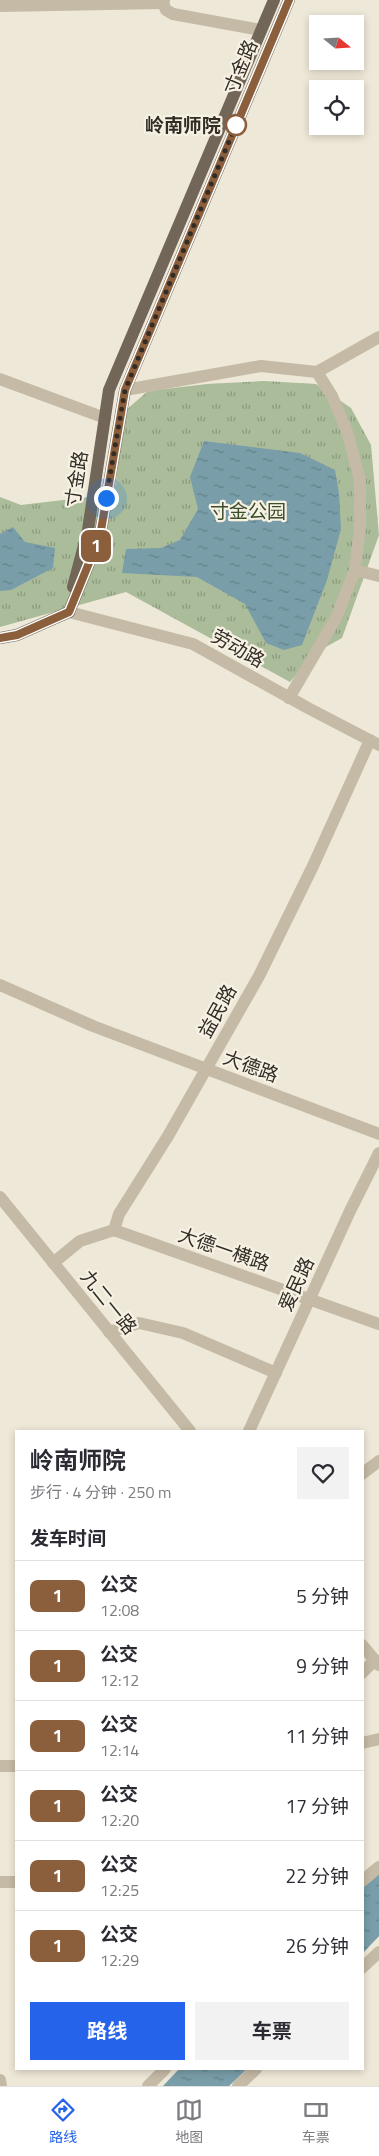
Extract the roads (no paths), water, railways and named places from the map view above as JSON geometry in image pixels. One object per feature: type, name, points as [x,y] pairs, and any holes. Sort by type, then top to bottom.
[{"type":"main road","name":"寸金路","points":[[69,612],[75,574],[88,530],[109,390],[272,0]]},
{"type":"main road","name":"寸金路","points":[[69,612],[100,536],[125,390],[289,0]]},
{"type":"main road","points":[[0,638],[17,635],[69,612]]},
{"type":"street","points":[[0,6],[164,2],[166,10],[173,14],[261,30]]},
{"type":"street","points":[[125,390],[261,366],[317,372],[379,337]]},
{"type":"street","points":[[289,698],[336,618],[355,570],[360,528],[360,480],[347,430],[332,396],[317,372]]},
{"type":"street","points":[[0,379],[105,418]]},
{"type":"street","points":[[355,570],[379,576]]},
{"type":"street","name":"劳动路","points":[[69,612],[192,644],[289,698],[374,742]]},
{"type":"street","name":"益民路","points":[[114,1230],[119,1214],[206,1069],[263,968],[374,742]]},
{"type":"street","name":"大德路","points":[[0,985],[93,1026],[379,1134]]},
{"type":"street","name":"爱民路","points":[[249,1430],[379,1153]]},
{"type":"street","name":"九二一路","points":[[0,1197],[189,1430]]},
{"type":"street","points":[[53,1263],[80,1241],[114,1230]]},
{"type":"street","name":"大德一横路","points":[[114,1230],[379,1324]]},
{"type":"street","points":[[109,1332],[139,1324],[183,1333],[276,1372]]},
{"type":"street","points":[[364,1472],[379,1461]]},
{"type":"street","points":[[364,1647],[377,1663],[364,1672]]},
{"type":"street","points":[[364,1743],[379,1740]]},
{"type":"street","points":[[0,1766],[15,1766]]},
{"type":"street","points":[[364,1879],[379,1867]]},
{"type":"street","points":[[0,1882],[15,1882]]},
{"type":"street","points":[[364,1966],[379,1952]]},
{"type":"street","points":[[148,2086],[164,2070]]},
{"type":"street","points":[[238,2086],[255,2070]]},
{"type":"street","points":[[0,2080],[1,2086]]},
{"type":"water","points":[[204,441],[300,453],[335,470],[339,493],[341,529],[327,580],[302,645],[284,650],[266,643],[245,604],[197,577],[122,573],[126,549],[161,548],[180,540],[198,509],[190,477]]},
{"type":"water","points":[[13,527],[25,542],[55,548],[53,568],[11,590],[0,591],[0,534]]},
{"type":"water","points":[[379,1872],[379,1936],[364,1952],[364,1885]]},
{"type":"water","points":[[178,2070],[246,2070],[229,2086],[163,2086]]},
{"type":"place","name":"岭南师院","points":[[236,125]]},
{"type":"park label","name":"寸金公园","points":[[248,511]]}]
